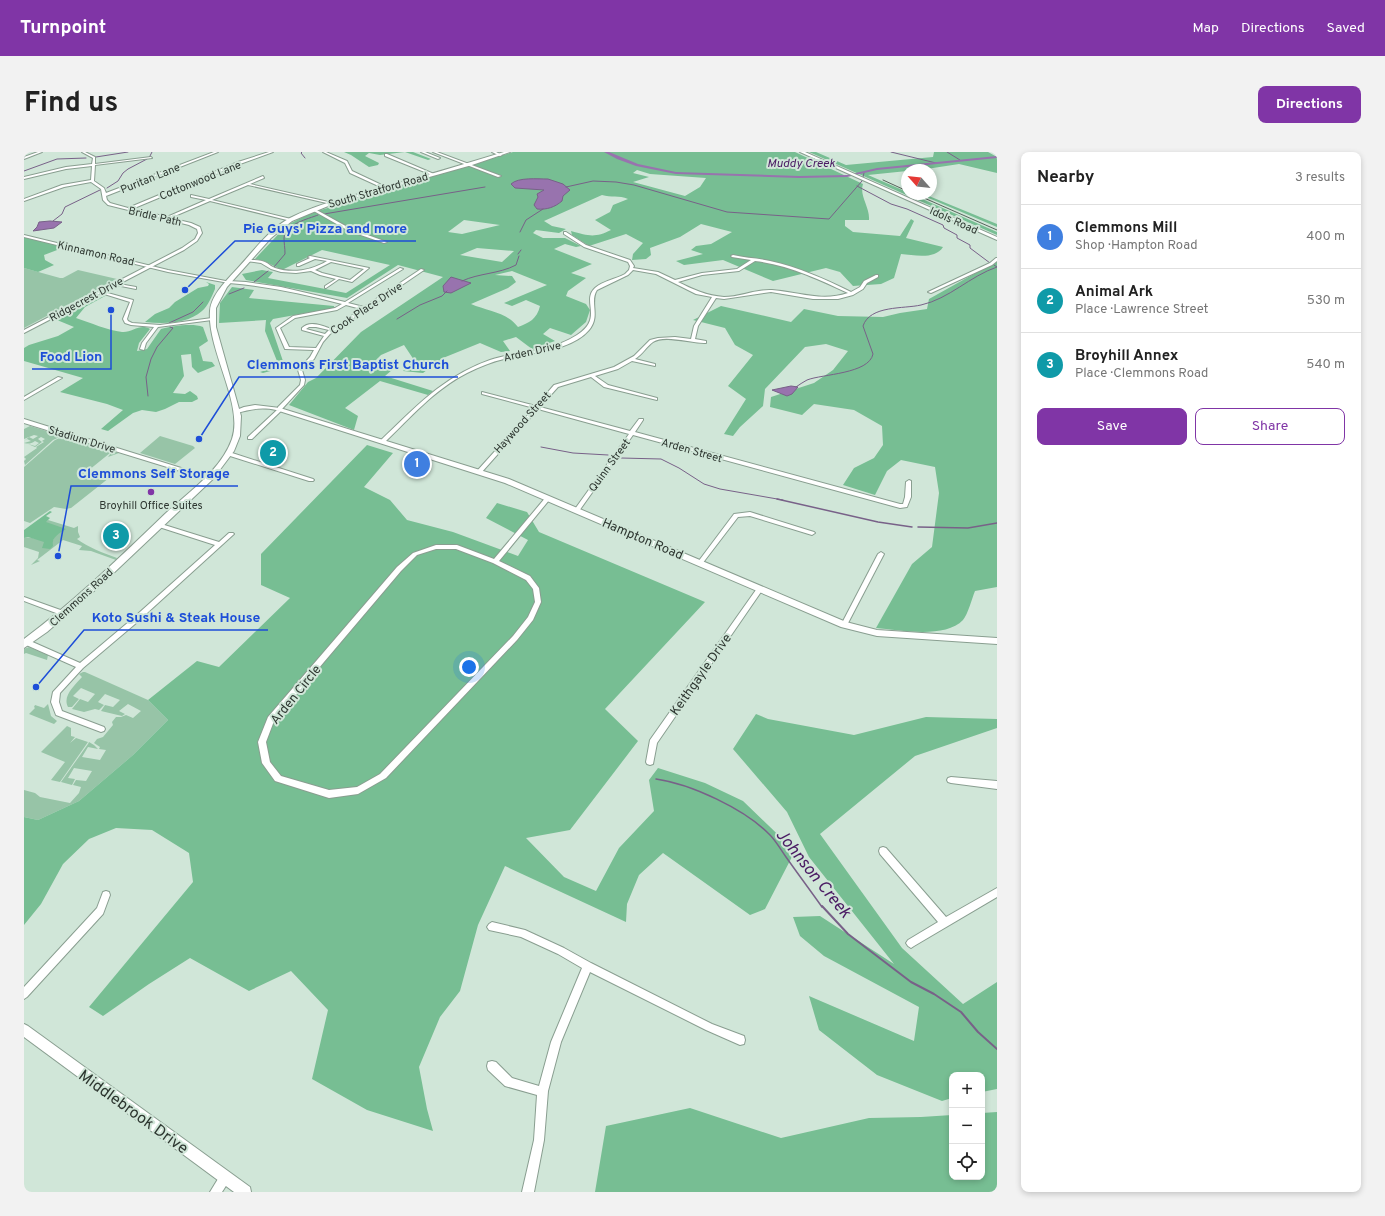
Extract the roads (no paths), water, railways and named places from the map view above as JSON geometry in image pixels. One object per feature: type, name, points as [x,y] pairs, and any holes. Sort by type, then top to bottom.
[{"type":"main road","name":"South Stratford Road","points":[[228,283],[269,237],[290,220],[313,209],[462,167],[508,152]]},
{"type":"main road","name":"Idols Road","points":[[802,152],[997,239]]},
{"type":"main road","name":"Kinnamon Road","points":[[24,236],[148,266],[228,283]]},
{"type":"main road","name":"Clemmons Road","points":[[25,643],[64,614],[208,478],[229,454],[236,440],[238,430],[237,411],[212,319],[216,302],[228,283]]},
{"type":"main road","name":"Hampton Road","points":[[237,411],[262,409],[280,410],[292,413],[479,472],[577,510],[844,624],[877,633],[997,640]]},
{"type":"street","points":[[24,158],[41,152]]},
{"type":"street","points":[[24,200],[63,186],[92,181],[94,158],[83,152]]},
{"type":"street","name":"Puritan Lane","points":[[105,195],[217,152]]},
{"type":"street","name":"Cottonwood Lane","points":[[128,209],[272,152]]},
{"type":"street","points":[[324,152],[346,162],[351,172],[386,188]]},
{"type":"street","points":[[422,152],[462,167]]},
{"type":"street","points":[[433,156],[434,152],[471,164],[499,176]]},
{"type":"street","points":[[493,152],[501,155]]},
{"type":"street","points":[[386,155],[433,174]]},
{"type":"street","points":[[24,178],[66,168],[151,158]]},
{"type":"street","points":[[168,218],[263,177]]},
{"type":"street","name":"Bridle Path","points":[[92,181],[104,189],[105,200],[109,204],[168,218],[197,227],[200,231],[200,236],[189,245],[148,266]]},
{"type":"street","points":[[248,184],[331,203]]},
{"type":"street","points":[[192,196],[290,220]]},
{"type":"street","points":[[313,209],[350,230],[385,242]]},
{"type":"street","points":[[565,233],[585,246],[629,261],[632,266],[632,270],[657,273],[697,293],[714,297],[735,298],[771,291],[813,298],[831,299],[852,294],[859,290],[865,282],[877,276]]},
{"type":"street","points":[[733,256],[776,264],[816,277],[852,294]]},
{"type":"street","points":[[298,265],[312,257],[367,268],[351,281],[321,274],[312,270]]},
{"type":"street","points":[[930,292],[991,264],[997,259]]},
{"type":"street","points":[[676,282],[702,274],[738,270],[754,260]]},
{"type":"street","points":[[248,261],[261,262],[272,269],[279,271],[296,272],[312,270],[331,261]]},
{"type":"street","name":"Ridgecrest Drive","points":[[24,332],[148,266]]},
{"type":"street","points":[[316,349],[287,348],[278,328],[290,318],[332,311],[401,269]]},
{"type":"street","name":"Cook Place Drive","points":[[280,410],[302,385],[303,380],[300,370],[312,358],[316,349],[326,335],[422,270]]},
{"type":"street","name":"Arden Drive","points":[[382,442],[448,383],[460,375],[492,361],[553,347],[569,342],[580,336],[587,330],[594,320],[592,297],[595,290],[603,284],[628,274],[632,270]]},
{"type":"street","points":[[326,287],[339,278]]},
{"type":"street","name":"Kinnamon Road","points":[[228,283],[274,287],[320,296],[365,309]]},
{"type":"street","points":[[115,284],[135,288]]},
{"type":"street","points":[[101,292],[132,301],[125,318],[128,323],[156,326],[212,319]]},
{"type":"street","points":[[693,340],[696,326],[714,297]]},
{"type":"street","points":[[326,335],[303,329],[306,326],[311,325],[332,330]]},
{"type":"street","points":[[142,349],[144,343],[156,326]]},
{"type":"street","name":"Haywood Street","points":[[479,472],[535,407],[556,386],[616,368],[632,360],[652,341],[658,339],[667,338],[704,342]]},
{"type":"street","points":[[632,360],[653,365]]},
{"type":"street","points":[[592,376],[606,386],[655,399]]},
{"type":"street","points":[[24,399],[60,378]]},
{"type":"street","name":"Arden Street","points":[[484,393],[900,506],[905,506],[908,497],[909,482]]},
{"type":"street","points":[[250,438],[280,410]]},
{"type":"street","name":"Quinn Street","points":[[577,510],[641,420]]},
{"type":"street","name":"Stadium Drive","points":[[24,421],[208,478]]},
{"type":"street","points":[[229,454],[311,480]]},
{"type":"street","points":[[495,562],[548,498]]},
{"type":"street","points":[[700,563],[736,515],[750,514],[812,533]]},
{"type":"street","points":[[158,525],[220,544]]},
{"type":"street","points":[[101,729],[62,715],[56,708],[55,699],[57,692],[81,666],[133,622],[231,534]]},
{"type":"street","name":"Arden Circle","points":[[436,547],[458,547],[495,562],[528,578],[536,588],[538,602],[531,618],[515,638],[383,776],[358,790],[329,794],[278,779],[266,762],[262,742],[271,719],[399,569],[415,554],[436,547]]},
{"type":"street","points":[[844,624],[881,554]]},
{"type":"street","name":"Keithgayle Drive","points":[[650,762],[653,742],[760,589]]},
{"type":"street","points":[[24,599],[64,614]]},
{"type":"street","points":[[25,643],[81,666]]},
{"type":"street","points":[[951,780],[997,785]]},
{"type":"street","points":[[883,851],[945,923]]},
{"type":"street","points":[[911,943],[997,892]]},
{"type":"street","points":[[24,994],[100,911],[106,895]]},
{"type":"street","points":[[492,927],[522,933],[740,1040]]},
{"type":"street","points":[[528,1192],[539,1140],[543,1092],[556,1042],[588,966]]},
{"type":"street","name":"Middlebrook Drive","points":[[24,1030],[245,1192]]},
{"type":"street","points":[[492,1066],[509,1082],[543,1092]]},
{"type":"street","points":[[216,1192],[225,1178]]},
{"type":"waterway","points":[[96,157],[128,152]]},
{"type":"waterway","points":[[149,158],[152,152]]},
{"type":"waterway","points":[[302,152],[301,153],[305,158]]},
{"type":"waterway","name":"Muddy Creek","points":[[606,152],[637,165],[676,173],[799,177],[847,176],[877,169],[997,157]]},
{"type":"waterway","points":[[891,152],[936,163]]},
{"type":"waterway","points":[[947,152],[960,160]]},
{"type":"waterway","points":[[24,171],[57,159],[86,158]]},
{"type":"waterway","points":[[107,188],[118,181],[123,173],[128,169],[147,159]]},
{"type":"waterway","points":[[857,186],[862,181],[864,173]]},
{"type":"waterway","points":[[566,187],[593,181],[616,182],[634,185],[727,212],[829,219],[857,186]]},
{"type":"waterway","points":[[857,186],[891,204],[907,209],[943,225],[944,228],[957,235],[957,238],[970,245],[970,248],[990,263]]},
{"type":"waterway","points":[[324,214],[485,187]]},
{"type":"waterway","points":[[53,221],[62,214],[65,207],[100,190]]},
{"type":"waterway","points":[[520,232],[526,220],[543,209]]},
{"type":"waterway","points":[[274,267],[285,254],[284,238],[288,229],[298,223],[318,215]]},
{"type":"waterway","points":[[518,254],[521,250]]},
{"type":"waterway","points":[[462,281],[516,265],[519,256]]},
{"type":"waterway","points":[[796,387],[807,380],[854,369],[863,366],[870,361],[873,354],[863,326],[867,319],[873,314],[888,309],[921,305],[941,298],[987,271],[997,267],[994,265]]},
{"type":"waterway","points":[[254,282],[268,271]]},
{"type":"waterway","points":[[229,294],[244,288]]},
{"type":"waterway","points":[[397,319],[420,305],[442,296],[447,291]]},
{"type":"waterway","points":[[169,323],[193,312],[203,302]]},
{"type":"waterway","points":[[148,396],[146,377],[151,359],[157,347],[173,328],[170,327]]},
{"type":"waterway","points":[[541,447],[573,453],[608,455]]},
{"type":"waterway","points":[[621,458],[661,459],[679,468],[704,484],[720,489],[783,500]]},
{"type":"waterway","points":[[777,499],[878,522],[912,527]]},
{"type":"waterway","points":[[918,527],[968,528],[997,523]]},
{"type":"waterway","name":"Johnson Creek","points":[[656,779],[685,786],[717,799],[747,816],[759,825],[774,840],[822,907]]},
{"type":"waterway","name":"Johnson Creek","points":[[822,906],[848,934],[911,982],[934,994],[961,1012],[978,1032],[997,1049]]},
{"type":"railway","points":[[883,180],[901,188]]},
{"type":"railway","points":[[929,200],[997,230]]},
{"type":"place","name":"Pie Guys' Pizza and more","points":[[185,290]]},
{"type":"place","name":"Food Lion","points":[[111,310]]},
{"type":"place","name":"Clemmons First Baptist Church","points":[[199,439]]},
{"type":"place","name":"Animal Ark","points":[[273,453]]},
{"type":"place","name":"Clemmons Mill","points":[[417,464]]},
{"type":"place","name":"Broyhill Office Suites","points":[[151,492]]},
{"type":"place","name":"Broyhill Annex","points":[[116,536]]},
{"type":"place","name":"Clemmons Self Storage","points":[[58,556]]},
{"type":"place","name":"Koto Sushi & Steak House","points":[[36,687]]}]
